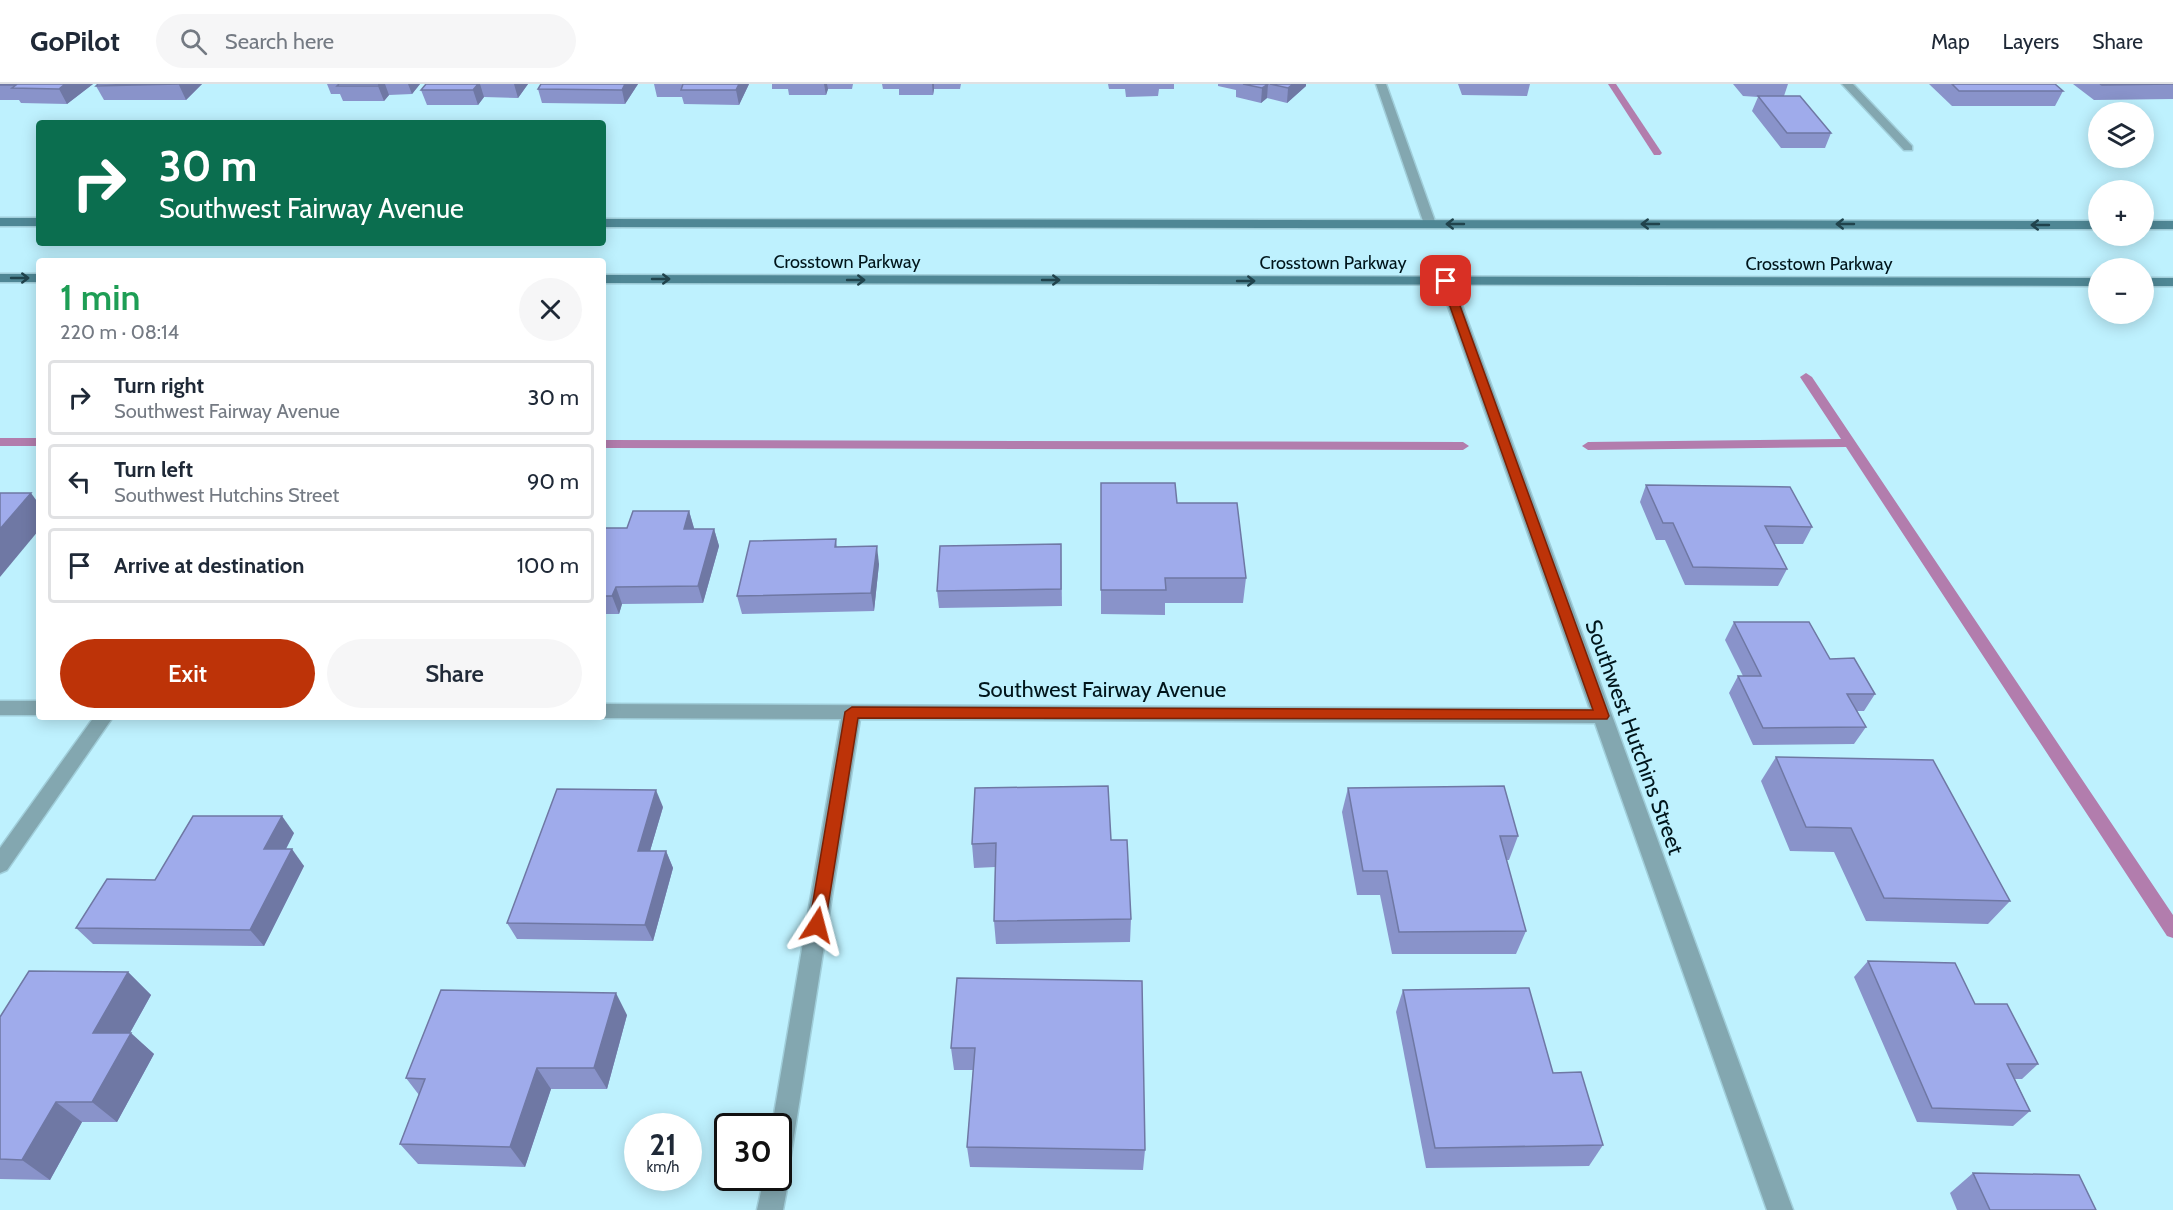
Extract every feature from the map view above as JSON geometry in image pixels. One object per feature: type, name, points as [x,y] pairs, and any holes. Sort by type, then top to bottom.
[{"type":"main road","points":[[0,222],[36,222]]},
{"type":"main road","name":"Crosstown Parkway","points":[[606,223],[2088,225]]},
{"type":"main road","points":[[2154,225],[2173,225]]},
{"type":"main road","points":[[0,278],[36,278]]},
{"type":"main road","name":"Crosstown Parkway","points":[[606,279],[2088,282]]},
{"type":"main road","points":[[2154,282],[2173,282]]},
{"type":"street","points":[[1381,84],[1430,224]]},
{"type":"street","points":[[1847,84],[1908,148]]},
{"type":"street","name":"Southwest Hutchins Street","points":[[1446,281],[1780,1210]]},
{"type":"street","points":[[0,708],[36,708]]},
{"type":"street","name":"Southwest Fairway Avenue","points":[[606,711],[1602,716]]},
{"type":"street","points":[[786,1113],[852,712]]},
{"type":"street","points":[[0,864],[102,720]]},
{"type":"street","points":[[771,1210],[774,1191]]},
{"type":"building","points":[[0,84],[65,84],[59,89],[12,88],[16,85]]},
{"type":"building","points":[[98,84],[179,84],[96,86]]},
{"type":"building","points":[[339,84],[380,84],[378,86],[337,86]]},
{"type":"building","points":[[426,84],[478,84],[473,90],[421,90]]},
{"type":"building","points":[[541,84],[625,84],[622,90],[538,89]]},
{"type":"building","points":[[683,84],[739,84],[736,90],[681,90]]},
{"type":"building","points":[[1243,84],[1268,84],[1262,88]]},
{"type":"building","points":[[1270,84],[1293,84],[1288,88]]},
{"type":"building","points":[[1952,84],[2055,84],[2063,91],[1959,91]]},
{"type":"building","points":[[2100,84],[2173,84],[2102,85]]},
{"type":"building","points":[[1758,96],[1800,96],[1831,133],[1787,133]]},
{"type":"building","points":[[1101,483],[1175,483],[1177,503],[1237,503],[1246,578],[1165,578],[1166,590],[1101,590]]},
{"type":"building","points":[[1646,485],[1790,487],[1812,527],[1765,526],[1787,569],[1693,567],[1673,523],[1663,523]]},
{"type":"building","points":[[0,493],[31,493],[0,529]]},
{"type":"building","points":[[633,511],[689,511],[684,529],[714,529],[698,586],[616,587],[612,596],[606,596],[606,528],[627,528]]},
{"type":"building","points":[[836,539],[835,547],[877,546],[871,593],[737,596],[750,541]]},
{"type":"building","points":[[1061,544],[1061,589],[937,591],[940,546]]},
{"type":"building","points":[[1734,622],[1809,622],[1830,659],[1854,658],[1875,694],[1847,694],[1866,727],[1763,728],[1738,676],[1761,676]]},
{"type":"building","points":[[1776,757],[1933,760],[2010,901],[1884,898],[1851,828],[1806,827]]},
{"type":"building","points":[[1108,786],[1111,840],[1127,840],[1131,919],[994,921],[996,843],[972,844],[975,788]]},
{"type":"building","points":[[1504,786],[1518,836],[1500,836],[1526,931],[1399,932],[1387,871],[1363,871],[1348,788]]},
{"type":"building","points":[[557,789],[656,790],[638,851],[666,851],[645,925],[507,923]]},
{"type":"building","points":[[193,816],[282,816],[264,849],[292,849],[250,930],[76,928],[107,879],[155,880]]},
{"type":"building","points":[[1868,961],[1955,963],[1975,1004],[2007,1004],[2038,1064],[2007,1064],[2030,1111],[1932,1108]]},
{"type":"building","points":[[29,971],[128,972],[93,1033],[131,1033],[92,1102],[56,1102],[22,1160],[0,1159],[0,1017]]},
{"type":"building","points":[[957,978],[1142,981],[1145,1150],[967,1147],[975,1048],[951,1048]]},
{"type":"building","points":[[1529,988],[1553,1073],[1581,1072],[1603,1145],[1435,1148],[1403,990]]},
{"type":"building","points":[[441,990],[616,993],[594,1068],[537,1068],[510,1147],[400,1144],[425,1079],[406,1078]]},
{"type":"building","points":[[1973,1173],[2079,1175],[2096,1210],[1990,1210]]},
{"type":"waterway","points":[[1612,84],[1657,153]]},
{"type":"waterway","points":[[1806,377],[2173,930]]},
{"type":"waterway","points":[[0,442],[36,442]]},
{"type":"waterway","points":[[1588,446],[1849,443]]},
{"type":"waterway","points":[[606,444],[1463,446]]},
{"type":"route","points":[[817,925],[852,712],[1602,716],[1446,281]]}]
